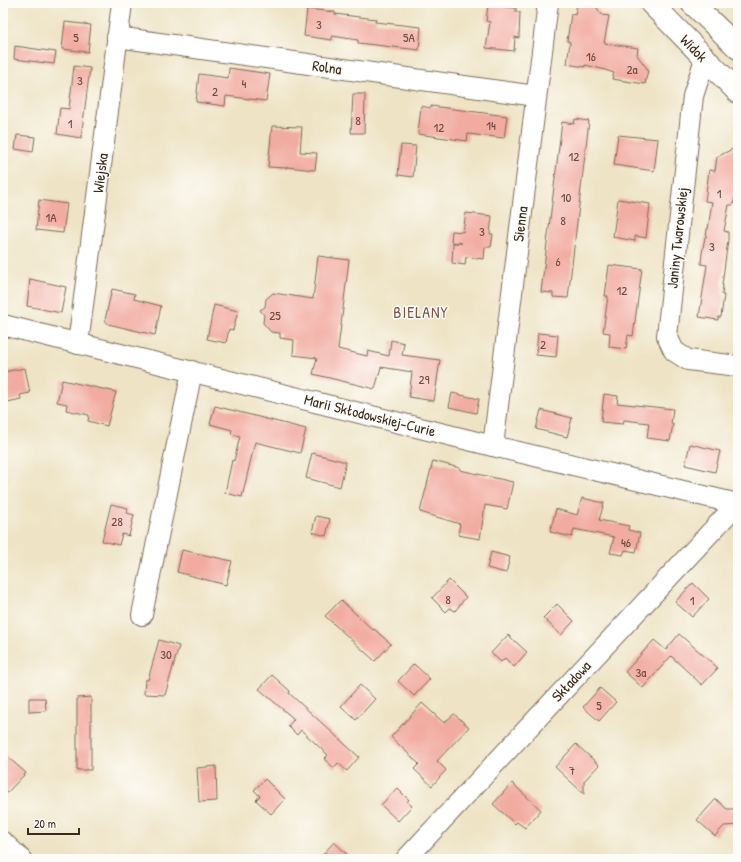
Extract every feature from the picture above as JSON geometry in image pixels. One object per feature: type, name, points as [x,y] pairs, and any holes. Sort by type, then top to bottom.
[{"type":"main road","name":"Widok","points":[[650,3],[738,92]]},
{"type":"main road","name":"Widok","points":[[692,3],[738,48]]},
{"type":"street","name":"Wiejska","points":[[78,344],[122,3]]},
{"type":"street","name":"Sienna","points":[[493,446],[548,3]]},
{"type":"street","name":"Rolna","points":[[117,37],[536,96]]},
{"type":"street","name":"Janiny Twarowskiej","points":[[705,59],[693,96],[667,336],[674,351],[688,360],[738,366]]},
{"type":"street","name":"Marii Skłodowskiej-Curie","points":[[3,325],[493,446],[737,504]]},
{"type":"street","points":[[142,616],[192,371]]},
{"type":"street","name":"Składowa","points":[[406,859],[737,504]]},
{"type":"street","points":[[3,842],[21,859]]},
{"type":"building","points":[[577,3],[594,4],[602,15],[609,16],[604,43],[638,48],[637,55],[648,70],[645,84],[612,79],[614,73],[602,69],[585,65],[585,67],[567,64],[570,42],[567,41],[571,14],[575,15]]},
{"type":"building","points":[[488,5],[516,8],[516,12],[520,12],[519,38],[515,37],[514,51],[486,48],[490,22],[486,21]]},
{"type":"building","points":[[307,9],[376,19],[375,22],[421,27],[419,50],[358,43],[358,40],[332,36],[332,40],[304,36]]},
{"type":"building","points":[[65,22],[91,25],[88,52],[62,49]]},
{"type":"building","points":[[15,46],[56,52],[54,64],[14,59]]},
{"type":"building","points":[[74,66],[90,68],[81,138],[57,134],[60,108],[69,109]]},
{"type":"building","points":[[229,68],[270,74],[266,101],[226,96],[225,106],[196,102],[199,74],[228,78]]},
{"type":"building","points":[[353,94],[365,94],[364,133],[351,133]]},
{"type":"building","points":[[421,106],[507,116],[504,138],[468,134],[467,141],[418,134]]},
{"type":"building","points":[[575,119],[589,121],[568,298],[553,297],[553,293],[541,292],[562,122],[574,124]]},
{"type":"building","points":[[272,126],[302,127],[300,152],[317,153],[315,170],[287,167],[268,167]]},
{"type":"building","points":[[17,135],[35,137],[33,152],[15,149]]},
{"type":"building","points":[[618,135],[658,139],[654,171],[614,165]]},
{"type":"building","points":[[401,145],[416,146],[413,177],[398,175]]},
{"type":"building","points":[[738,146],[738,198],[735,197],[733,205],[729,205],[724,231],[728,232],[728,240],[722,285],[722,295],[724,295],[721,317],[718,317],[718,320],[699,317],[707,265],[701,264],[702,253],[708,229],[712,202],[705,201],[709,170],[715,171],[717,157]]},
{"type":"building","points":[[618,199],[650,204],[646,238],[635,236],[635,241],[613,237]]},
{"type":"building","points":[[39,200],[67,204],[63,233],[36,230]]},
{"type":"building","points":[[466,213],[492,216],[490,234],[493,234],[491,247],[485,247],[484,259],[466,257],[465,265],[452,263],[453,243],[462,243],[451,242],[452,231],[463,232]]},
{"type":"building","points":[[318,256],[349,260],[338,349],[367,356],[368,351],[389,356],[391,340],[404,343],[402,355],[440,360],[434,401],[409,397],[412,372],[381,367],[375,389],[313,374],[317,358],[293,355],[294,340],[280,338],[280,333],[271,332],[263,323],[264,315],[260,310],[265,307],[266,299],[273,293],[313,299]]},
{"type":"building","points":[[609,265],[642,269],[633,336],[628,335],[626,349],[609,347],[610,333],[603,332],[608,296],[605,296]]},
{"type":"building","points":[[30,279],[66,287],[61,313],[27,306]]},
{"type":"building","points":[[112,289],[135,294],[134,299],[161,306],[155,335],[108,324],[105,320]]},
{"type":"building","points":[[214,305],[238,311],[233,330],[229,329],[226,343],[207,339]]},
{"type":"building","points":[[538,333],[558,335],[556,357],[536,355]]},
{"type":"building","points":[[25,368],[30,393],[20,395],[21,399],[3,403],[3,372]]},
{"type":"building","points":[[62,380],[116,392],[107,426],[88,421],[89,415],[66,410],[67,404],[57,402]]},
{"type":"building","points":[[452,393],[479,399],[476,413],[449,407]]},
{"type":"building","points":[[604,394],[618,396],[617,403],[673,409],[671,424],[673,424],[670,441],[647,438],[649,423],[624,420],[623,424],[601,422]]},
{"type":"building","points":[[215,406],[306,429],[300,453],[255,442],[242,497],[225,493],[232,460],[234,461],[240,436],[231,434],[232,430],[210,424]]},
{"type":"building","points":[[541,410],[572,418],[567,437],[536,429]]},
{"type":"building","points":[[690,444],[720,451],[715,472],[685,465]]},
{"type":"building","points":[[312,453],[346,462],[340,487],[306,478]]},
{"type":"building","points":[[433,461],[460,468],[460,470],[513,482],[507,509],[485,505],[480,539],[458,535],[460,524],[420,512]]},
{"type":"building","points":[[582,498],[604,503],[599,520],[629,526],[628,530],[640,533],[636,552],[625,550],[623,555],[610,553],[614,537],[574,529],[572,537],[550,532],[556,509],[577,515]]},
{"type":"building","points":[[111,504],[128,508],[127,513],[134,515],[129,536],[122,534],[119,545],[102,541]]},
{"type":"building","points":[[316,516],[330,519],[326,536],[312,532]]},
{"type":"building","points":[[182,550],[232,561],[226,585],[177,572]]},
{"type":"building","points":[[491,552],[510,557],[506,573],[487,568]]},
{"type":"building","points":[[449,580],[466,597],[455,611],[450,608],[446,612],[432,598]]},
{"type":"building","points":[[693,583],[709,599],[692,617],[675,602]]},
{"type":"building","points":[[341,600],[373,630],[374,629],[391,644],[375,661],[325,616]]},
{"type":"building","points":[[557,604],[574,621],[561,635],[543,618]]},
{"type":"building","points":[[679,634],[718,668],[702,685],[671,656],[643,688],[625,672],[654,640],[666,650]]},
{"type":"building","points":[[508,635],[527,652],[514,667],[505,658],[501,662],[491,653]]},
{"type":"building","points":[[159,640],[179,646],[165,695],[144,694],[145,680],[148,680]]},
{"type":"building","points":[[414,664],[430,679],[414,696],[398,681]]},
{"type":"building","points":[[272,675],[290,691],[289,693],[359,757],[347,771],[338,763],[334,768],[324,759],[328,755],[301,730],[297,735],[288,726],[294,719],[259,689]]},
{"type":"building","points":[[360,685],[375,699],[356,720],[341,706]]},
{"type":"building","points":[[600,688],[616,702],[599,721],[583,707]]},
{"type":"building","points":[[91,697],[91,770],[77,770],[77,698]]},
{"type":"building","points":[[29,698],[45,698],[46,711],[29,712]]},
{"type":"building","points":[[422,703],[444,723],[454,714],[469,727],[437,761],[446,770],[432,786],[414,769],[419,764],[391,737]]},
{"type":"building","points":[[576,744],[599,765],[584,781],[584,794],[555,767]]},
{"type":"building","points":[[3,753],[26,773],[3,797]]},
{"type":"building","points":[[216,766],[217,801],[199,802],[197,768]]},
{"type":"building","points":[[265,779],[285,799],[271,814],[256,800],[260,796],[254,790]]},
{"type":"building","points":[[512,783],[541,810],[525,828],[517,822],[515,824],[493,804]]},
{"type":"building","points":[[397,788],[409,800],[407,802],[412,806],[398,821],[381,805]]},
{"type":"building","points":[[716,799],[727,809],[738,809],[738,825],[724,826],[715,836],[697,820]]},
{"type":"building","points":[[334,842],[352,859],[319,859]]},
{"type":"district","name":"BIELANY","points":[[421,312]]}]
